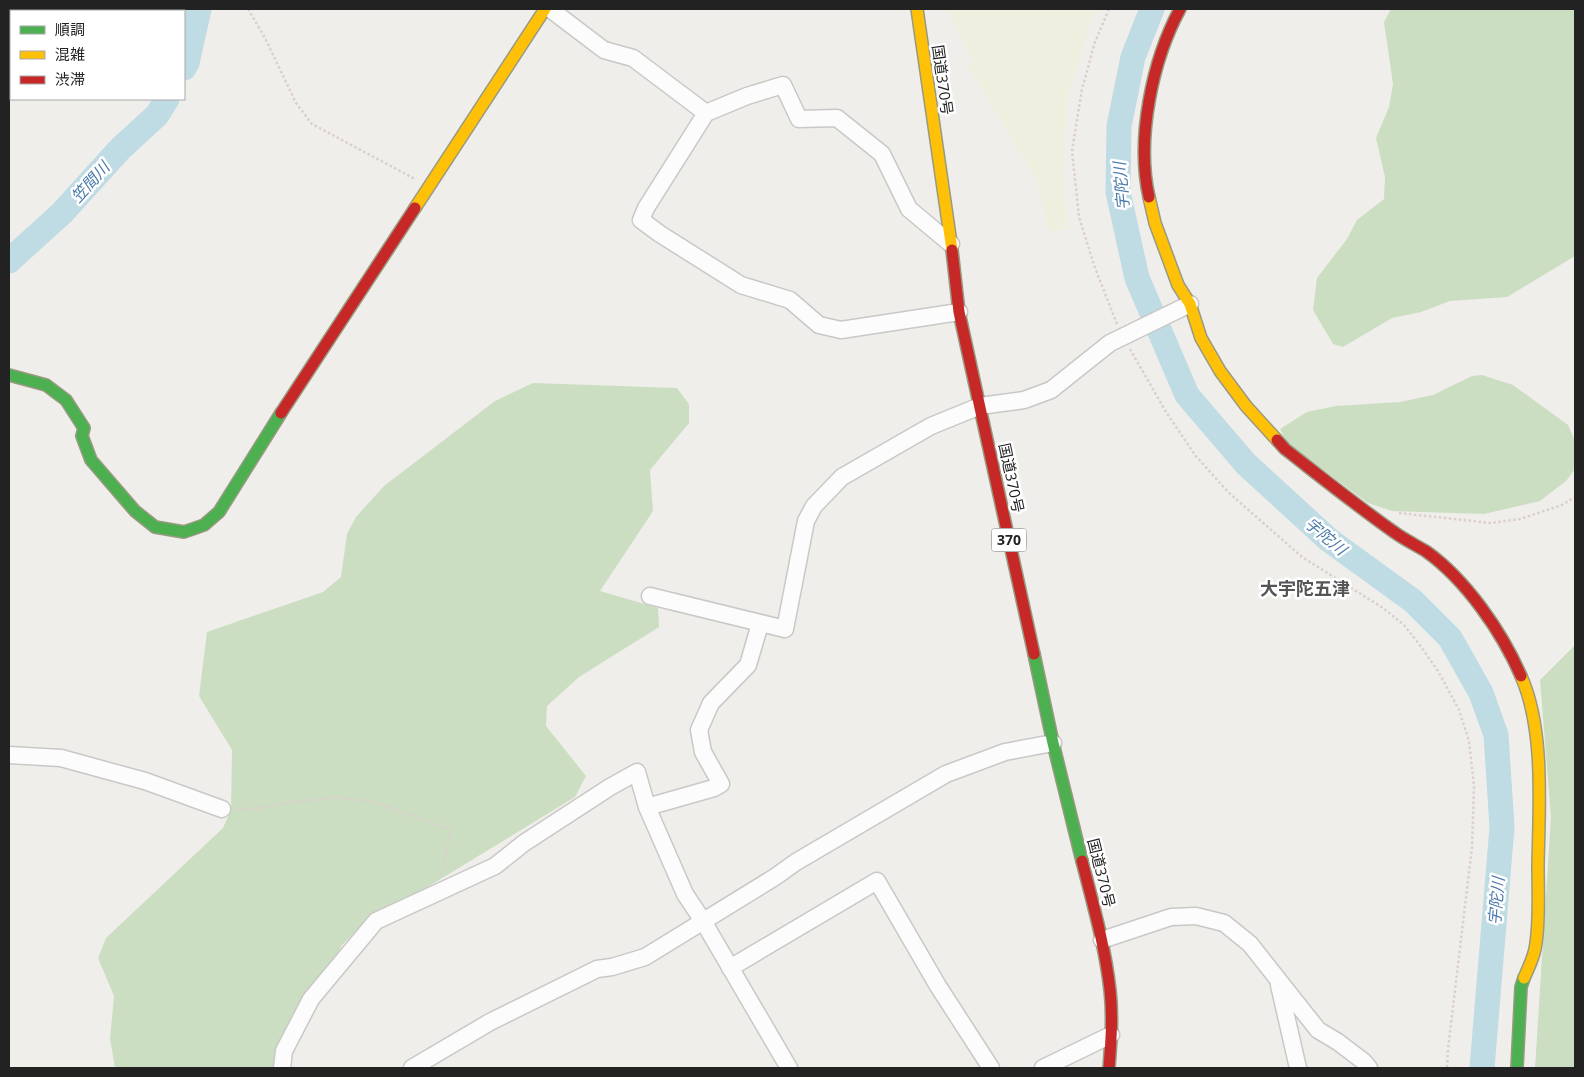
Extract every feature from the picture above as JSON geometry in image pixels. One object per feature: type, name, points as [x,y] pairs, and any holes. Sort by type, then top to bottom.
[{"type":"main road","points":[[9,375],[46,385],[66,400],[84,428],[82,436],[90,460],[136,511],[155,527],[184,532],[204,525],[219,512],[284,408],[545,9]]},
{"type":"main road","name":"国道370号","points":[[917,9],[959,312],[1053,743],[1102,940],[1110,992],[1111,1035],[1109,1068]]},
{"type":"main road","points":[[1180,9],[1168,31],[1153,85],[1145,133],[1145,178],[1155,223],[1178,285],[1188,304],[1201,338],[1220,371],[1246,406],[1285,449],[1395,534],[1428,553],[1456,578],[1491,621],[1510,651],[1525,685],[1534,725],[1539,777],[1538,902],[1535,950],[1521,987],[1517,1068]]},
{"type":"street","points":[[550,9],[604,50],[633,58],[706,113]]},
{"type":"street","points":[[951,244],[909,209],[882,154],[837,118],[800,119],[783,85],[747,96],[706,113],[646,208],[641,220],[741,285],[790,300],[819,325],[841,330],[959,312]]},
{"type":"street","points":[[650,596],[785,629],[806,521],[814,506],[842,477],[931,426],[980,406],[1024,400],[1051,390],[1110,343],[1188,304]]},
{"type":"street","points":[[647,807],[714,788],[721,784],[703,752],[699,730],[710,703],[748,665],[760,624]]},
{"type":"street","points":[[412,1068],[490,1022],[597,969],[612,967],[644,956],[775,877],[796,862],[946,774],[1005,752],[1053,743]]},
{"type":"street","points":[[9,754],[61,758],[145,781],[222,809]]},
{"type":"street","points":[[282,1068],[284,1051],[311,999],[376,921],[495,866],[524,843],[610,787],[637,772],[647,807],[685,894],[703,921],[789,1068]]},
{"type":"street","points":[[730,968],[877,881],[938,986],[991,1068]]},
{"type":"street","points":[[1102,940],[1171,917],[1196,916],[1224,924],[1250,944],[1318,1030],[1364,1061],[1369,1068]]},
{"type":"street","points":[[1279,982],[1298,1068]]},
{"type":"street","points":[[1042,1068],[1111,1035]]},
{"type":"path","points":[[248,9],[296,103],[312,124],[430,186]]},
{"type":"path","points":[[1109,9],[1095,42],[1082,89],[1072,151],[1079,217],[1095,268],[1124,335],[1166,412],[1195,455],[1228,492],[1302,557],[1383,608],[1404,625],[1438,671],[1459,710],[1469,741],[1474,788],[1472,847],[1447,1068]]},
{"type":"path","points":[[1392,512],[1491,524],[1520,519],[1562,505],[1575,498]]},
{"type":"path","points":[[222,809],[255,809],[285,803],[336,797],[374,802],[446,827],[451,830],[437,893]]},
{"type":"green space","points":[[940,9],[1098,9],[1091,21],[1068,98],[1062,177],[1069,229],[1048,231],[1037,181],[967,65],[974,63],[949,15]]},
{"type":"green space","points":[[1391,9],[1575,9],[1575,256],[1507,297],[1450,301],[1421,312],[1392,318],[1343,347],[1333,344],[1313,310],[1317,278],[1347,239],[1357,220],[1384,199],[1385,177],[1376,138],[1389,107],[1393,84],[1384,22]]},
{"type":"green space","points":[[1482,375],[1513,385],[1568,425],[1575,441],[1575,469],[1566,481],[1540,501],[1484,514],[1392,511],[1368,503],[1288,444],[1280,429],[1307,412],[1336,406],[1400,402],[1433,395],[1472,376]]},
{"type":"green space","points":[[533,383],[677,388],[689,404],[689,423],[650,470],[653,511],[600,591],[658,608],[659,627],[579,677],[547,706],[546,726],[586,776],[575,797],[357,930],[342,945],[280,1068],[115,1068],[110,1039],[114,996],[98,958],[106,938],[223,828],[231,810],[232,750],[199,696],[207,632],[323,592],[341,577],[347,534],[356,517],[384,486],[495,401]]},
{"type":"green space","points":[[1575,645],[1575,1068],[1535,1068],[1551,817],[1540,680]]},
{"type":"waterway","name":"笠間川","points":[[185,66],[199,9]]},
{"type":"waterway","name":"宇陀川","points":[[1152,9],[1133,57],[1119,126],[1118,192],[1137,278],[1187,395],[1246,464],[1329,540],[1413,601],[1450,638],[1481,693],[1496,735],[1502,827],[1482,1068]]},
{"type":"waterway","name":"笠間川","points":[[9,261],[62,213],[120,149],[157,115],[166,100]]},
{"type":"traffic: fast","points":[[9,375],[46,385],[66,400],[84,428],[82,436],[91,460],[135,511],[155,527],[184,532],[204,525],[219,512],[281,413]]},
{"type":"traffic: fast","points":[[1034,654],[1053,743],[1082,861]]},
{"type":"traffic: fast","points":[[1517,1068],[1521,987],[1524,978]]},
{"type":"traffic: slow","points":[[415,208],[545,9]]},
{"type":"traffic: slow","points":[[917,9],[952,250]]},
{"type":"traffic: slow","points":[[1149,197],[1155,223],[1178,285],[1190,304],[1201,338],[1220,371],[1246,406],[1277,440]]},
{"type":"traffic: slow","points":[[1521,676],[1529,697],[1534,720],[1539,769],[1538,929],[1534,953],[1524,978]]},
{"type":"traffic: jam","points":[[1149,197],[1145,174],[1144,150],[1149,101],[1154,76],[1162,52],[1180,9]]},
{"type":"traffic: jam","points":[[9,17],[10,13]]},
{"type":"traffic: jam","points":[[281,413],[415,208]]},
{"type":"traffic: jam","points":[[952,250],[959,312],[1034,654]]},
{"type":"traffic: jam","points":[[1277,440],[1285,449],[1366,512],[1398,535],[1427,552],[1455,577],[1469,592],[1493,625],[1521,676]]},
{"type":"traffic: jam","points":[[1082,861],[1102,941],[1108,974],[1112,1019],[1109,1068]]},
{"type":"district","name":"大宇陀五津","points":[[1305,589]]}]
